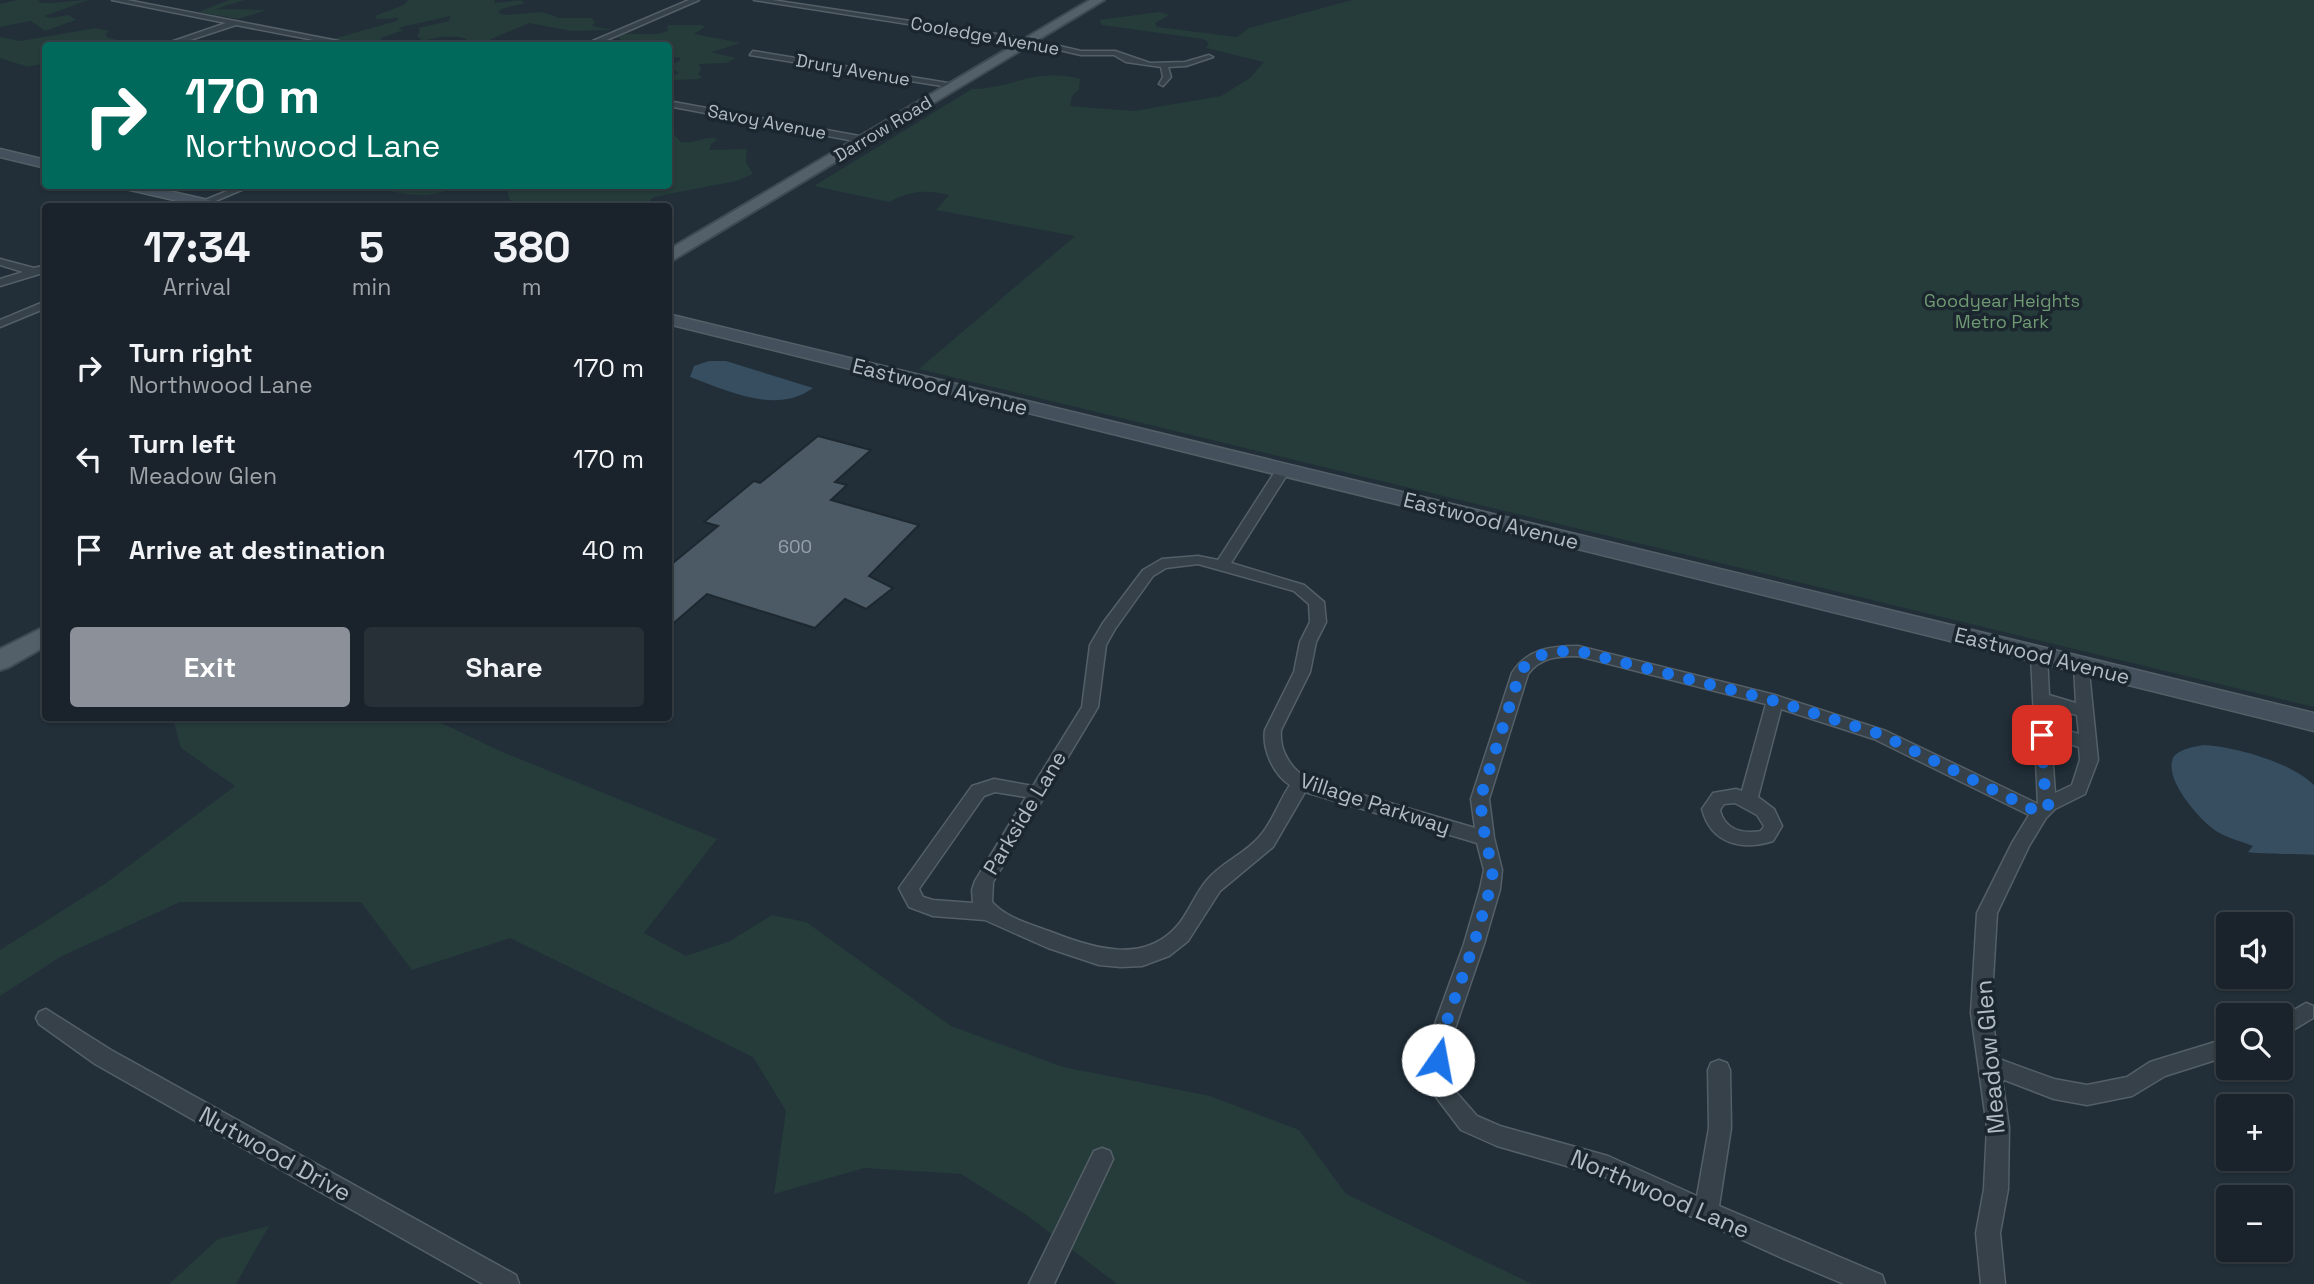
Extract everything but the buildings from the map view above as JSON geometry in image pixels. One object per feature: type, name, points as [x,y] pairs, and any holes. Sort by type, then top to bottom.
[{"type":"main road","name":"Darrow Road","points":[[672,256],[1098,0]]},
{"type":"main road","points":[[0,661],[42,636]]},
{"type":"street","points":[[116,0],[339,42]]},
{"type":"street","points":[[595,42],[695,0]]},
{"type":"street","name":"Cooledge Avenue","points":[[758,0],[1029,41],[1081,53],[1115,53],[1136,62],[1186,64],[1209,57]]},
{"type":"street","points":[[175,42],[236,22]]},
{"type":"street","name":"Drury Avenue","points":[[752,53],[954,86]]},
{"type":"street","points":[[1163,84],[1167,77],[1164,65]]},
{"type":"street","name":"Savoy Avenue","points":[[672,104],[864,140]]},
{"type":"street","points":[[0,153],[42,163]]},
{"type":"street","points":[[143,189],[196,203]]},
{"type":"street","points":[[208,203],[239,189]]},
{"type":"street","points":[[0,262],[42,272]]},
{"type":"street","points":[[0,283],[42,272]]},
{"type":"street","points":[[0,324],[42,306]]},
{"type":"street","name":"Eastwood Avenue","points":[[672,320],[2314,722]]},
{"type":"street","points":[[1222,565],[1283,470]]},
{"type":"street","name":"Parkside Lane","points":[[986,912],[980,899],[984,881],[1090,707],[1098,645],[1108,627],[1148,573],[1162,564],[1180,560],[1222,565]]},
{"type":"street","name":"Village Parkway","points":[[1222,565],[1299,587],[1312,597],[1318,609],[1318,622],[1308,642],[1302,672],[1273,730],[1272,738],[1283,769],[1302,784],[1485,838]]},
{"type":"street","name":"Northwood Lane","points":[[1873,1284],[1790,1250],[1608,1167],[1497,1136],[1469,1124],[1447,1097],[1438,1074],[1438,1046],[1474,944],[1493,870],[1485,838],[1480,799],[1520,673],[1527,660],[1550,652],[1578,651],[1775,701],[1880,734],[2044,809]]},
{"type":"street","points":[[2039,655],[2044,809]]},
{"type":"street","name":"Meadow Glen","points":[[1993,1284],[1988,1233],[1996,1189],[1998,1127],[1981,1013],[1987,913],[2021,843],[2044,809],[2079,789],[2089,760],[2082,666]]},
{"type":"street","points":[[2040,699],[2085,711]]},
{"type":"street","points":[[1748,801],[1775,701]]},
{"type":"street","points":[[2042,730],[2088,743]]},
{"type":"street","points":[[1037,793],[994,785],[978,791],[909,888],[916,902],[933,908],[986,912],[1091,955],[1136,961],[1163,949],[1180,936],[1212,888],[1267,840],[1291,795],[1302,784]]},
{"type":"street","points":[[2293,1020],[2306,1012]]},
{"type":"street","name":"Nutwood Drive","points":[[46,1018],[103,1057],[507,1284]]},
{"type":"street","points":[[1989,1065],[2054,1089],[2087,1095],[2132,1086],[2158,1069],[2216,1051]]},
{"type":"street","points":[[1706,1211],[1720,1128],[1719,1070]]},
{"type":"street","points":[[1041,1284],[1102,1159]]},
{"type":"green space","points":[[18,0],[40,0],[37,2],[49,3],[88,0],[45,16],[50,18],[69,15],[76,20],[45,31],[31,21],[0,27],[0,4]]},
{"type":"green space","points":[[229,0],[244,0],[216,9],[267,10],[238,19],[198,12]]},
{"type":"green space","points":[[408,0],[495,0],[494,3],[520,0],[525,3],[501,9],[498,13],[506,15],[543,12],[559,18],[592,18],[595,22],[592,26],[612,30],[572,31],[529,23],[484,42],[463,42],[467,39],[456,37],[423,41],[417,36],[420,31],[418,28],[449,21],[450,16],[402,27],[398,29],[404,30],[381,38],[383,42],[333,39],[396,21],[399,18],[376,19],[377,15],[404,5]]},
{"type":"green space","name":"Goodyear Heights Metro Park","points":[[1352,0],[2314,0],[2314,707],[919,369],[1075,236],[936,210],[949,195],[941,193],[918,192],[889,202],[814,186],[972,89],[1050,75],[1064,76],[1080,79],[1079,90],[1072,96],[1070,106],[1134,111],[1221,96],[1250,78],[1264,62],[1206,48],[1209,43],[1203,39],[1102,25],[1099,20],[1159,12],[1169,15],[1155,23],[1157,27],[1237,37],[1249,28]]},
{"type":"green space","points":[[669,25],[702,25],[705,27],[694,34],[741,43],[711,52],[736,58],[726,63],[699,64],[701,70],[698,74],[702,77],[699,79],[673,80],[672,76],[679,73],[672,68],[672,64],[681,60],[679,57],[672,58],[672,42],[626,42],[617,36],[663,33],[669,30],[666,28]]},
{"type":"green space","points":[[95,28],[109,31],[105,35],[107,37],[124,42],[42,42],[42,64],[28,67],[0,58],[0,37],[21,41]]},
{"type":"green space","points":[[672,134],[681,142],[718,139],[711,144],[709,150],[747,149],[746,162],[753,174],[736,181],[654,197],[647,203],[516,203],[510,200],[506,189],[672,189]]},
{"type":"green space","points":[[384,189],[448,189],[424,195]]},
{"type":"green space","points":[[174,721],[437,721],[500,751],[717,839],[644,933],[686,956],[730,941],[772,915],[806,922],[951,1026],[1063,1067],[1210,1096],[1299,1130],[1346,1194],[1532,1284],[1117,1284],[1025,1214],[961,1174],[864,1168],[774,1194],[786,1111],[753,1057],[510,938],[412,970],[361,902],[180,902],[60,957],[0,996],[0,950],[106,883],[235,786],[181,748]]},
{"type":"green space","points":[[269,1226],[236,1284],[169,1284],[218,1239]]},
{"type":"water","points":[[709,361],[726,361],[813,388],[784,400],[736,394],[690,377],[694,366]]},
{"type":"water","points":[[2203,745],[2262,757],[2292,770],[2314,785],[2314,855],[2248,852],[2253,846],[2212,828],[2177,786],[2171,767],[2173,758],[2179,752]]},
{"type":"route","points":[[1438,1060],[1438,1046],[1474,944],[1490,889],[1493,870],[1485,838],[1480,799],[1520,673],[1527,660],[1550,652],[1578,651],[1775,701],[1880,734],[2040,813],[2049,804],[2044,782],[2042,735]]}]
